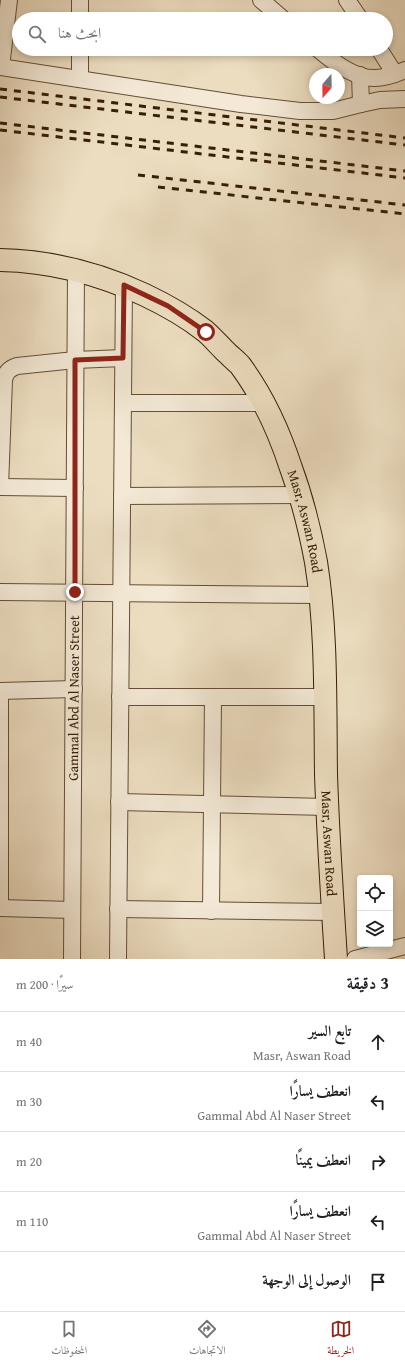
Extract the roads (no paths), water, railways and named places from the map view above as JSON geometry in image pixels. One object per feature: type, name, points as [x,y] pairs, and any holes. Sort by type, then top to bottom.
[{"type":"main road","name":"Masr, Aswan Road","points":[[0,260],[28,260],[76,269],[101,276],[124,285],[168,306],[206,332],[239,364],[265,403],[285,448],[301,495],[316,562],[320,595],[327,807],[336,959]]},
{"type":"street","points":[[9,0],[0,67],[241,104],[300,111],[333,111],[361,104],[405,99]]},
{"type":"street","points":[[80,0],[80,12]]},
{"type":"street","points":[[261,0],[275,12]]},
{"type":"street","points":[[347,0],[355,12]]},
{"type":"street","points":[[80,56],[80,79]]},
{"type":"street","points":[[327,56],[360,75],[375,78],[400,72],[385,56]]},
{"type":"street","points":[[360,75],[361,104]]},
{"type":"street","name":"Gammal Abd Al Naser Street","points":[[72,959],[76,269]]},
{"type":"street","points":[[118,959],[124,285]]},
{"type":"street","points":[[75,488],[0,487],[4,380],[6,373],[10,369],[17,366],[75,360],[123,358]]},
{"type":"street","points":[[123,403],[265,403]]},
{"type":"street","points":[[122,496],[301,495]]},
{"type":"street","points":[[0,592],[320,595]]},
{"type":"street","points":[[72,910],[0,908],[0,691],[74,689]]},
{"type":"street","points":[[120,697],[324,697]]},
{"type":"street","points":[[211,911],[213,698]]},
{"type":"street","points":[[119,802],[327,807]]},
{"type":"street","points":[[118,909],[333,912]]},
{"type":"street","points":[[355,959],[405,946]]},
{"type":"railway","points":[[0,89],[405,138]]},
{"type":"railway","points":[[0,97],[405,145]]},
{"type":"railway","points":[[0,123],[405,171]]},
{"type":"railway","points":[[0,130],[405,178]]},
{"type":"railway","points":[[138,175],[405,205]]},
{"type":"railway","points":[[158,187],[405,214]]}]
